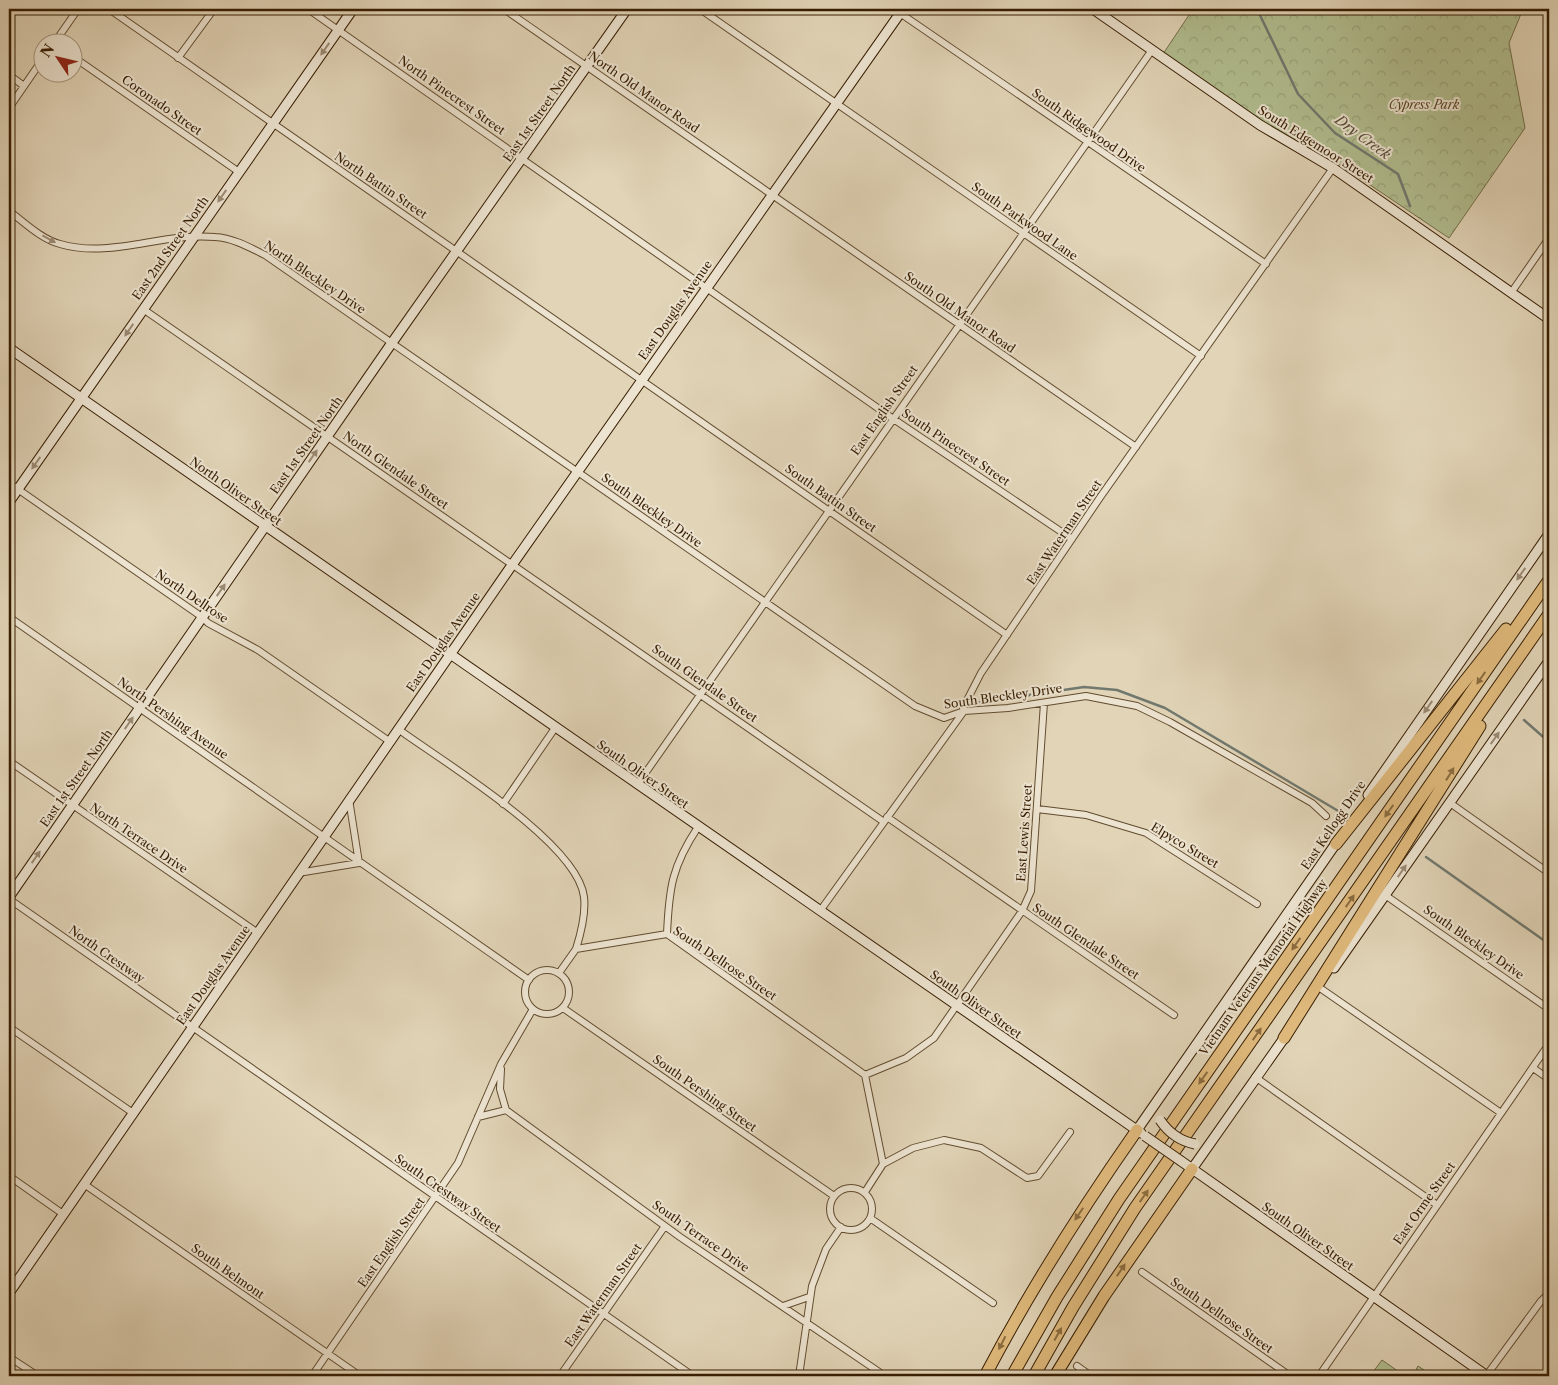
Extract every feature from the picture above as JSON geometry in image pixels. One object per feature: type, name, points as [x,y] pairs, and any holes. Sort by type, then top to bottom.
[{"type":"highway","points":[[1336,844],[1549,575]]},
{"type":"highway","name":"Vietnam Veterans Memorial Highway","points":[[1012,1376],[1077,1265],[1119,1199],[1549,580]]},
{"type":"highway","points":[[1284,1038],[1549,615]]},
{"type":"highway","points":[[1034,1376],[1073,1307],[1135,1208],[1549,615]]},
{"type":"highway","points":[[985,1376],[1020,1310],[1062,1240],[1141,1133]]},
{"type":"highway","points":[[1056,1376],[1104,1296],[1192,1169]]},
{"type":"main road","name":"East 2nd Street North","points":[[9,502],[353,9]]},
{"type":"main road","name":"East 1st Street North","points":[[9,898],[392,342],[627,9]]},
{"type":"main road","name":"South Edgemoor Street","points":[[1092,9],[1260,125],[1333,168],[1549,319]]},
{"type":"main road","name":"East Douglas Avenue","points":[[9,1293],[389,741],[836,103],[899,10]]},
{"type":"main road","name":"North Oliver Street","points":[[9,348],[449,655]]},
{"type":"main road","name":"East Kellogg Drive","points":[[1141,1133],[1160,1097],[1549,534]]},
{"type":"main road","name":"South Oliver Street","points":[[449,655],[1141,1133],[1486,1376]]},
{"type":"main road","points":[[1192,1169],[1549,661]]},
{"type":"main road","points":[[1160,1097],[1158,1107],[1160,1120],[1169,1131],[1181,1140],[1194,1144],[1214,1136]]},
{"type":"street","points":[[61,32],[78,9]]},
{"type":"street","name":"North Battin Street","points":[[109,9],[642,381]]},
{"type":"street","points":[[178,58],[214,9]]},
{"type":"street","name":"North Pinecrest Street","points":[[308,9],[706,287]]},
{"type":"street","name":"North Old Manor Road","points":[[504,9],[771,195]]},
{"type":"street","name":"South Parkwood Lane","points":[[700,9],[1201,356]]},
{"type":"street","name":"South Ridgewood Drive","points":[[899,10],[1086,142],[1266,264]]},
{"type":"street","name":"East English Street","points":[[637,785],[1022,232],[1152,50]]},
{"type":"street","name":"Coronado Street","points":[[82,63],[239,172]]},
{"type":"street","points":[[9,108],[32,74]]},
{"type":"street","points":[[9,75],[24,86]]},
{"type":"street","name":"East Waterman Street","points":[[820,912],[964,711],[963,708],[981,673],[1072,539],[1333,168]]},
{"type":"street","name":"South Old Manor Road","points":[[771,195],[1136,447]]},
{"type":"street","name":"North Bleckley Drive","points":[[9,211],[58,244],[74,248],[94,250],[194,236],[216,237],[240,242],[265,255],[577,471]]},
{"type":"street","points":[[1511,293],[1549,238]]},
{"type":"street","name":"South Pinecrest Street","points":[[706,287],[892,418],[1072,539]]},
{"type":"street","name":"North Glendale Street","points":[[143,309],[512,565]]},
{"type":"street","name":"South Battin Street","points":[[642,381],[1007,635]]},
{"type":"street","name":"South Bleckley Drive","points":[[577,471],[915,706],[944,718],[964,711],[1086,696],[1138,706],[1170,722],[1312,803],[1326,816]]},
{"type":"street","name":"North Dellrose","points":[[9,483],[208,623],[258,650],[389,741]]},
{"type":"street","name":"South Glendale Street","points":[[512,565],[1174,1015]]},
{"type":"street","name":"North Pershing Avenue","points":[[9,618],[324,837]]},
{"type":"street","name":"East Lewis Street","points":[[866,1075],[906,1058],[923,1048],[934,1038],[1022,912],[1031,891],[1044,702]]},
{"type":"street","points":[[503,804],[556,728]]},
{"type":"street","points":[[398,729],[525,820],[567,860],[584,896],[582,926],[576,949],[559,973]]},
{"type":"street","name":"North Terrace Drive","points":[[9,761],[258,933]]},
{"type":"street","points":[[349,800],[359,863]]},
{"type":"street","points":[[1450,803],[1549,873]]},
{"type":"street","name":"Elpyco Street","points":[[1037,808],[1086,815],[1146,833],[1257,904]]},
{"type":"street","points":[[667,934],[672,876],[680,855],[698,827]]},
{"type":"street","points":[[324,837],[529,980]]},
{"type":"street","points":[[298,873],[359,863]]},
{"type":"street","name":"South Bleckley Drive","points":[[1385,894],[1549,1009]]},
{"type":"street","name":"North Crestway","points":[[9,898],[192,1028]]},
{"type":"street","name":"South Dellrose Street","points":[[576,949],[608,942],[667,934],[866,1075]]},
{"type":"street","points":[[544,970],[559,973],[567,982],[569,990],[563,1008],[547,1014],[533,1009],[525,994],[529,980],[537,972],[544,970]]},
{"type":"street","points":[[1320,988],[1501,1113]]},
{"type":"street","name":"South Pershing Street","points":[[563,1008],[834,1196]]},
{"type":"street","name":"East English Street","points":[[312,1376],[436,1198],[458,1163],[501,1064],[533,1009]]},
{"type":"street","points":[[9,1027],[133,1113]]},
{"type":"street","name":"South Crestway Street","points":[[192,1028],[693,1376]]},
{"type":"street","name":"East Orme Street","points":[[1319,1376],[1549,1044]]},
{"type":"street","points":[[478,1117],[506,1110],[500,1089],[501,1064]]},
{"type":"street","points":[[1533,1068],[1549,1079]]},
{"type":"street","points":[[866,1075],[883,1164]]},
{"type":"street","points":[[1255,1077],[1437,1205]]},
{"type":"street","name":"South Terrace Drive","points":[[506,1110],[665,1226],[885,1376]]},
{"type":"street","points":[[865,1192],[883,1164],[913,1148],[944,1140],[962,1142],[981,1148],[1027,1178],[1033,1178],[1038,1176],[1070,1132]]},
{"type":"street","points":[[9,1176],[63,1214]]},
{"type":"street","name":"South Belmont","points":[[84,1184],[360,1376]]},
{"type":"street","points":[[851,1188],[865,1192],[872,1204],[870,1218],[862,1227],[855,1230],[841,1227],[832,1215],[830,1208],[834,1196],[851,1188]]},
{"type":"street","points":[[870,1218],[993,1303]]},
{"type":"street","name":"East Waterman Street","points":[[560,1376],[665,1226]]},
{"type":"street","points":[[798,1376],[803,1356],[809,1297],[826,1248],[841,1227]]},
{"type":"street","name":"South Dellrose Street","points":[[1142,1272],[1290,1376]]},
{"type":"street","points":[[1486,1376],[1541,1301],[1549,1293]]},
{"type":"street","points":[[783,1306],[809,1297]]},
{"type":"street","points":[[9,1356],[34,1375]]},
{"type":"street","points":[[1077,1366],[1092,1376]]},
{"type":"green space","name":"Cypress Park","points":[[1193,9],[1523,9],[1509,43],[1525,128],[1449,238],[1321,152],[1283,138],[1161,57]]},
{"type":"green space","points":[[1382,1360],[1405,1376],[1370,1376]]},
{"type":"green space","points":[[1418,1366],[1433,1376],[1413,1376]]},
{"type":"waterway","name":"Dry Creek","points":[[1257,9],[1298,94],[1335,133],[1398,174],[1410,206]]},
{"type":"waterway","points":[[976,703],[1084,687],[1117,690],[1165,708],[1345,815]]},
{"type":"waterway","name":"Dry Creek","points":[[1524,720],[1549,742]]},
{"type":"waterway","points":[[1426,857],[1549,944]]}]
